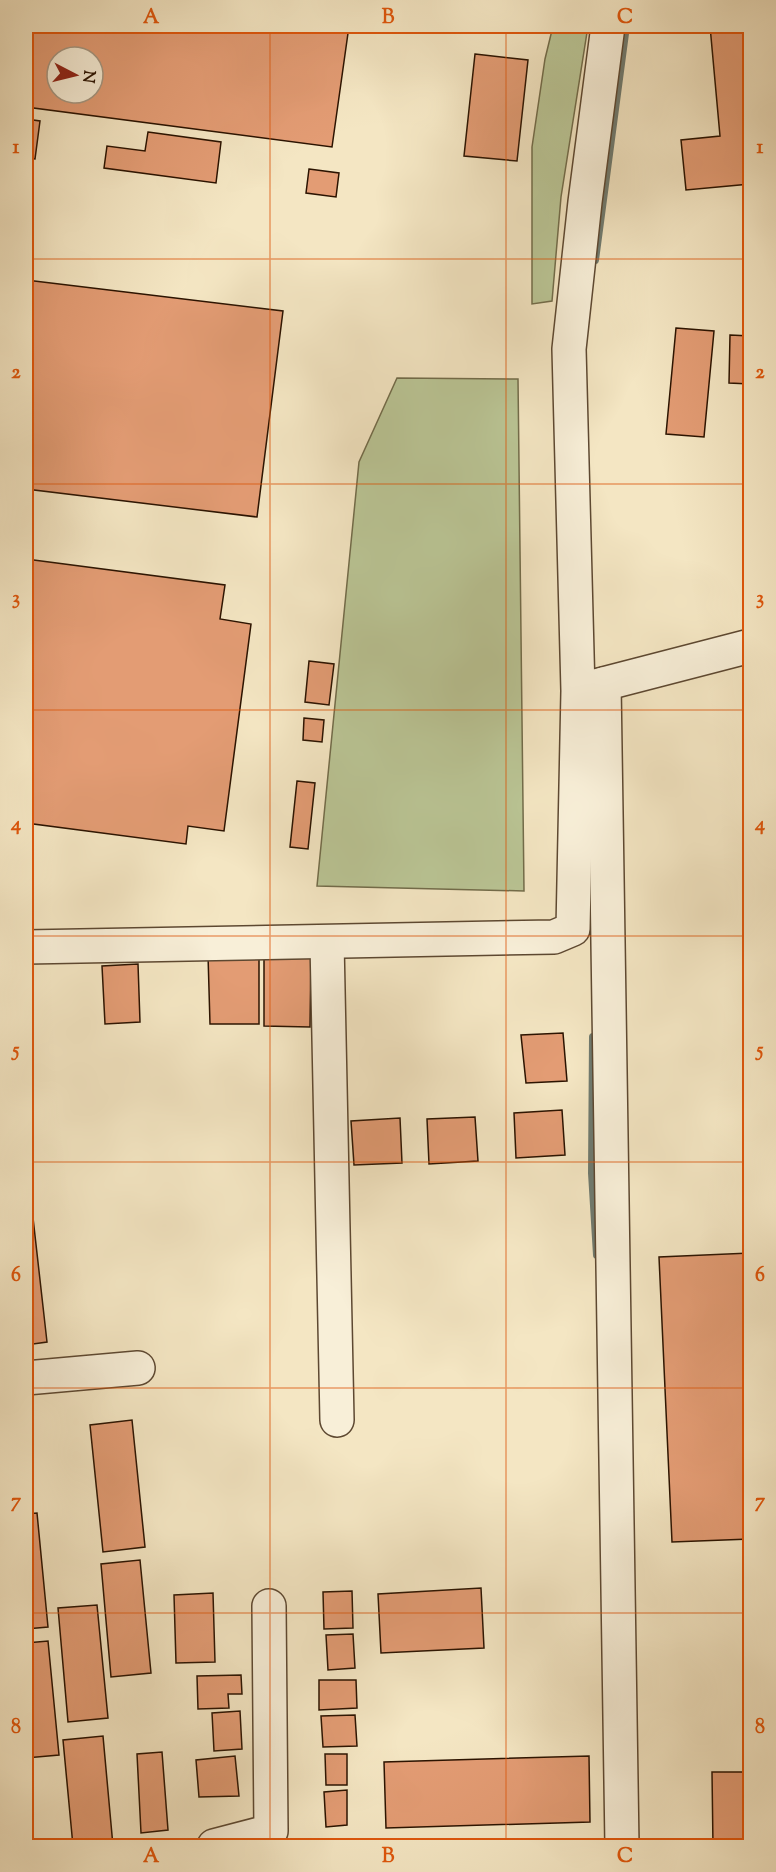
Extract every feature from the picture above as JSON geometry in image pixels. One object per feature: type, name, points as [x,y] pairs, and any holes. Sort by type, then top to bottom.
[{"type":"street","points":[[608,26],[585,202],[569,350],[591,688],[622,1846]]},
{"type":"street","points":[[591,688],[750,646]]},
{"type":"street","points":[[26,947],[554,937],[573,929],[591,688]]},
{"type":"street","points":[[327,942],[337,1420]]},
{"type":"street","points":[[26,1378],[138,1368]]},
{"type":"street","points":[[214,1846],[271,1830],[269,1606]]},
{"type":"green space","points":[[553,26],[588,26],[561,197],[552,301],[532,304],[532,147],[545,59]]},
{"type":"green space","points":[[397,378],[518,379],[524,891],[317,886],[359,462]]},
{"type":"building","points":[[26,26],[349,26],[332,147],[26,107]]},
{"type":"building","points":[[710,26],[750,26],[750,184],[686,190],[681,140],[720,136]]},
{"type":"building","points":[[475,54],[528,60],[517,161],[464,156]]},
{"type":"building","points":[[26,119],[40,121],[35,159],[26,158]]},
{"type":"building","points":[[148,132],[221,142],[216,183],[104,168],[107,146],[145,151]]},
{"type":"building","points":[[309,169],[339,173],[336,197],[306,193]]},
{"type":"building","points":[[26,280],[283,311],[257,517],[26,489]]},
{"type":"building","points":[[676,328],[714,331],[704,437],[666,434]]},
{"type":"building","points":[[730,335],[750,336],[750,384],[729,383]]},
{"type":"building","points":[[744,500],[750,500],[750,561],[746,561]]},
{"type":"building","points":[[26,559],[225,585],[220,619],[251,624],[224,831],[188,826],[186,844],[26,823]]},
{"type":"building","points":[[309,661],[334,664],[329,705],[305,702]]},
{"type":"building","points":[[304,718],[324,720],[322,742],[303,740]]},
{"type":"building","points":[[297,781],[315,783],[308,849],[290,847]]},
{"type":"building","points":[[208,955],[259,955],[259,1024],[210,1024]]},
{"type":"building","points":[[264,956],[311,956],[310,1027],[264,1026]]},
{"type":"building","points":[[138,964],[140,1022],[105,1024],[102,966]]},
{"type":"building","points":[[563,1033],[567,1081],[526,1083],[521,1035]]},
{"type":"building","points":[[562,1110],[565,1155],[516,1158],[514,1113]]},
{"type":"building","points":[[475,1117],[478,1161],[429,1164],[427,1119]]},
{"type":"building","points":[[400,1118],[402,1163],[354,1165],[351,1121]]},
{"type":"building","points":[[26,1200],[31,1200],[47,1342],[26,1345]]},
{"type":"building","points":[[750,1253],[750,1539],[672,1542],[659,1257]]},
{"type":"building","points":[[132,1420],[145,1547],[103,1552],[90,1425]]},
{"type":"building","points":[[37,1513],[48,1627],[26,1629],[26,1514]]},
{"type":"building","points":[[140,1560],[151,1673],[111,1677],[101,1564]]},
{"type":"building","points":[[481,1588],[484,1648],[381,1653],[378,1594]]},
{"type":"building","points":[[352,1591],[353,1628],[324,1629],[323,1592]]},
{"type":"building","points":[[213,1593],[215,1662],[176,1663],[174,1595]]},
{"type":"building","points":[[97,1605],[108,1718],[68,1722],[58,1608]]},
{"type":"building","points":[[353,1634],[355,1668],[328,1670],[326,1635]]},
{"type":"building","points":[[48,1641],[59,1755],[26,1758],[26,1643]]},
{"type":"building","points":[[241,1675],[242,1694],[228,1694],[229,1708],[198,1709],[197,1676]]},
{"type":"building","points":[[319,1680],[356,1680],[357,1708],[319,1710]]},
{"type":"building","points":[[240,1711],[242,1749],[214,1751],[212,1713]]},
{"type":"building","points":[[355,1715],[357,1746],[323,1747],[321,1716]]},
{"type":"building","points":[[103,1736],[113,1846],[73,1846],[63,1740]]},
{"type":"building","points":[[162,1752],[168,1830],[141,1833],[137,1754]]},
{"type":"building","points":[[325,1754],[347,1754],[347,1785],[326,1785]]},
{"type":"building","points":[[235,1756],[239,1796],[199,1797],[196,1760]]},
{"type":"building","points":[[589,1756],[590,1822],[386,1828],[384,1762]]},
{"type":"building","points":[[712,1772],[748,1772],[750,1846],[713,1846]]},
{"type":"building","points":[[347,1790],[347,1825],[326,1827],[324,1792]]},
{"type":"waterway","points":[[595,260],[626,26]]},
{"type":"waterway","points":[[593,1037],[592,1173],[597,1255]]}]
